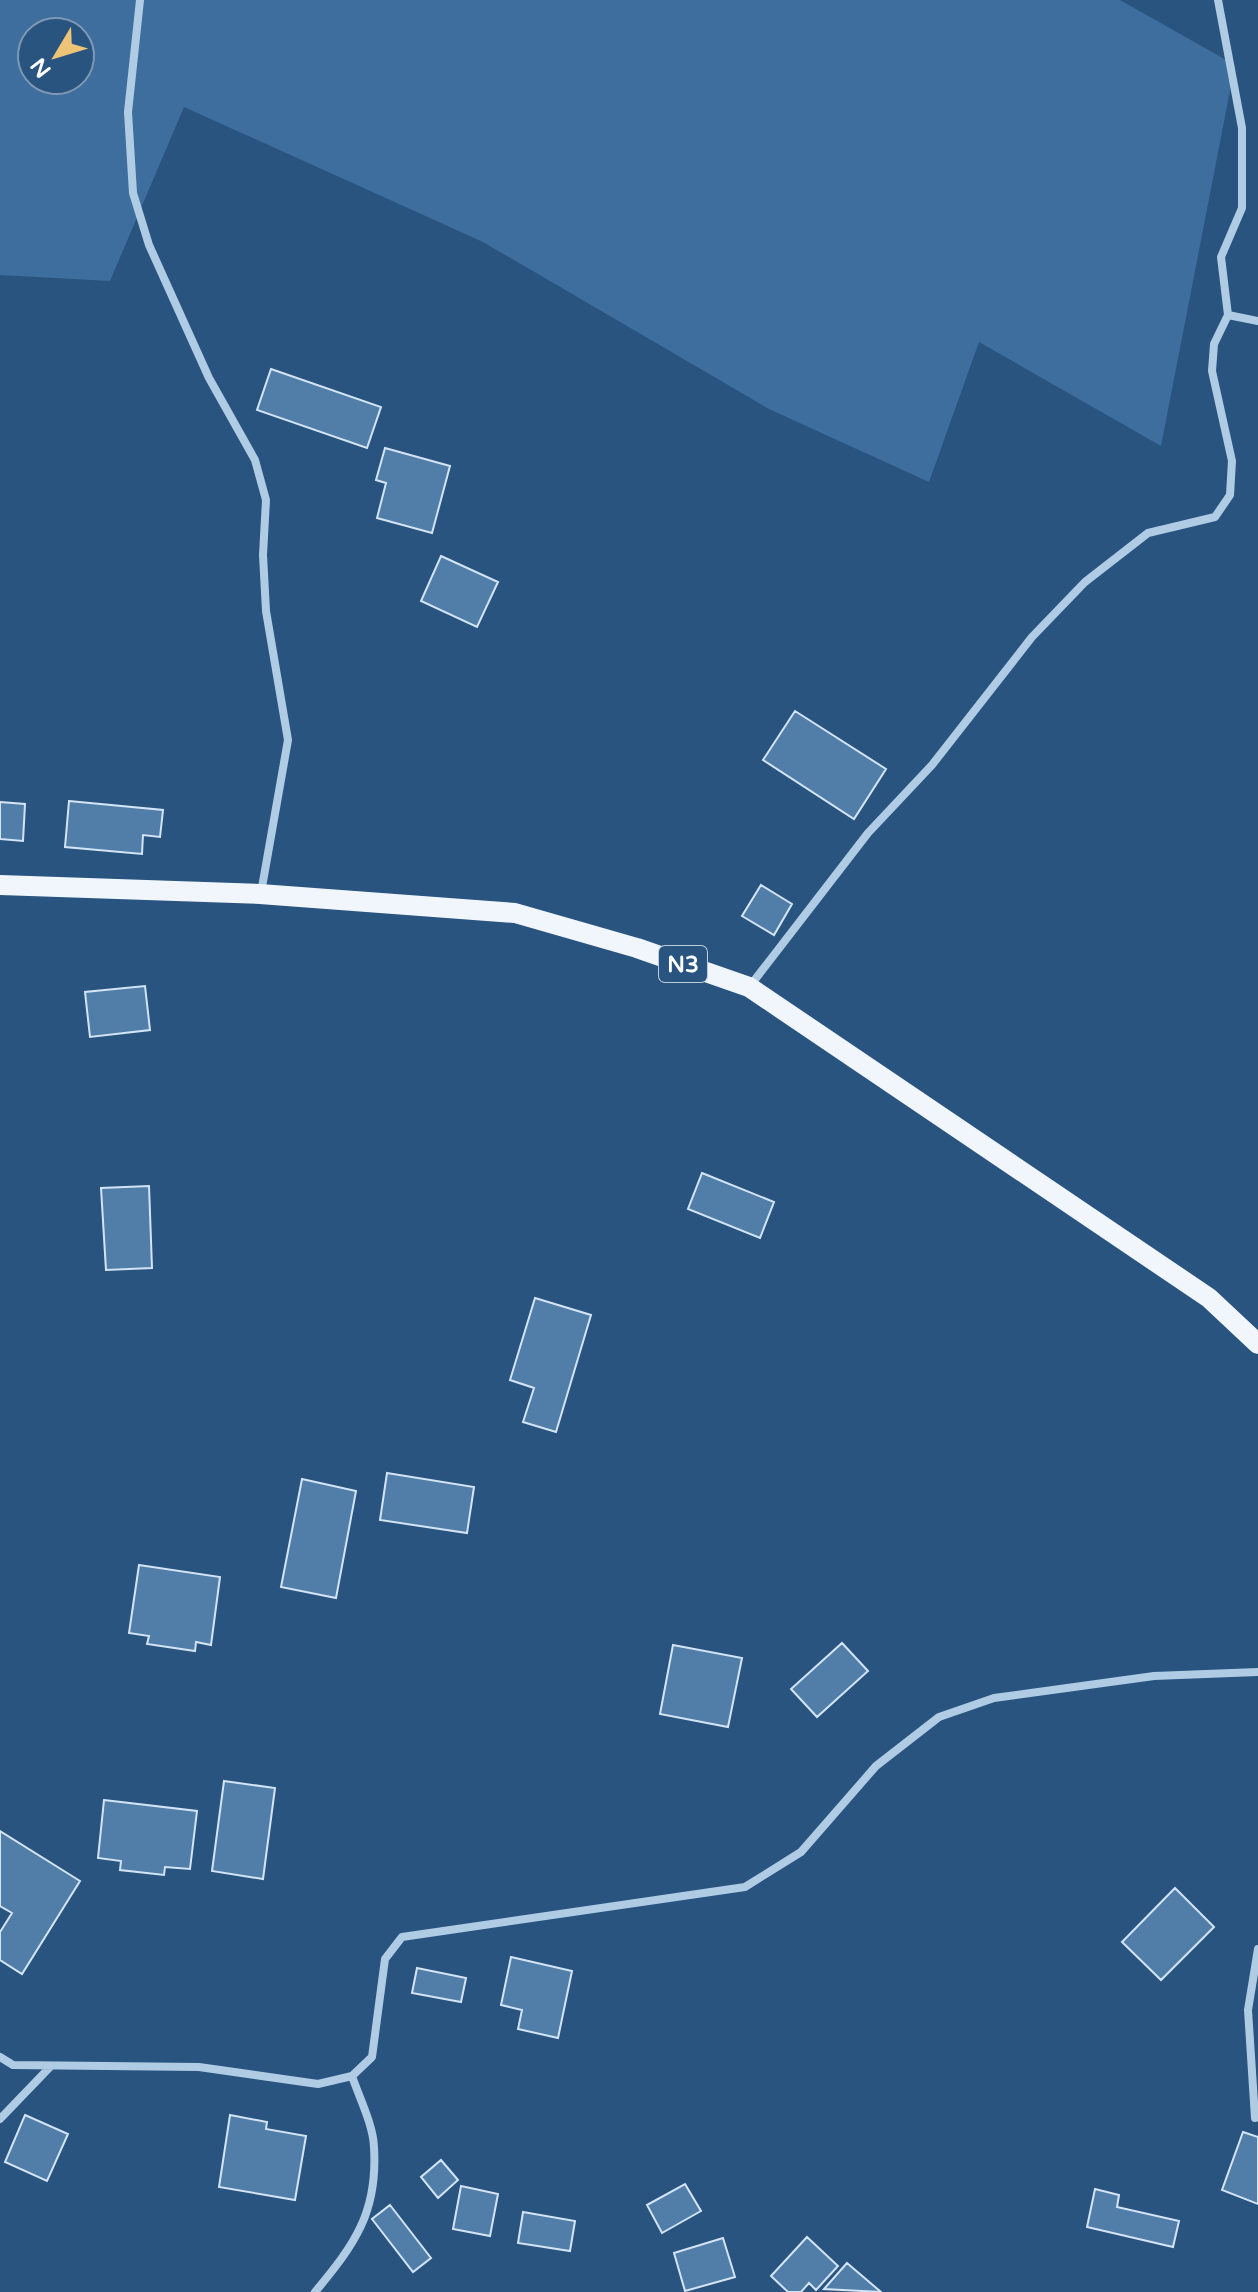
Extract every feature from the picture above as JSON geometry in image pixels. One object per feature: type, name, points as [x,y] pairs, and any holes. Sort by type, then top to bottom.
[{"type":"main road","name":"N3","points":[[0,885],[260,894],[515,913],[637,948],[749,987],[1209,1298],[1256,1336]]},
{"type":"street","points":[[140,0],[128,112],[133,193],[149,245],[209,378],[255,460],[266,500],[263,555],[266,611],[288,740],[260,894]]},
{"type":"street","points":[[749,987],[868,833],[932,765],[1032,637],[1085,582],[1148,533],[1215,517],[1230,495],[1232,461],[1212,371],[1214,344],[1228,315],[1221,257],[1242,208],[1242,128],[1218,0]]},
{"type":"street","points":[[1228,315],[1258,321]]},
{"type":"street","points":[[0,2057],[13,2065],[50,2067],[111,2064],[199,2067],[318,2084],[352,2076],[372,2057],[385,1959],[395,1942],[402,1937],[745,1887],[801,1852],[876,1766],[939,1717],[994,1698],[1154,1676],[1258,1672]]},
{"type":"street","points":[[1255,2118],[1248,2010],[1258,1949]]},
{"type":"street","points":[[0,2119],[50,2067]]},
{"type":"street","points":[[315,2292],[346,2254],[368,2215],[374,2145],[352,2076]]},
{"type":"shaded area","points":[[0,0],[1120,0],[1235,65],[1161,446],[979,342],[929,482],[769,409],[483,242],[184,107],[110,281],[0,275]]},
{"type":"building","points":[[271,369],[381,407],[367,448],[257,410]]},
{"type":"building","points":[[385,448],[450,466],[432,533],[377,518],[386,483],[376,480]]},
{"type":"building","points":[[441,556],[498,582],[477,627],[421,601]]},
{"type":"building","points":[[795,711],[886,769],[854,819],[763,760]]},
{"type":"building","points":[[69,801],[163,810],[160,837],[143,835],[142,854],[65,847]]},
{"type":"building","points":[[0,802],[25,804],[23,841],[0,839]]},
{"type":"building","points":[[761,885],[792,904],[774,935],[742,916]]},
{"type":"building","points":[[145,986],[150,1030],[90,1037],[85,992]]},
{"type":"building","points":[[702,1173],[774,1202],[760,1238],[688,1209]]},
{"type":"building","points":[[149,1186],[152,1268],[106,1270],[101,1188]]},
{"type":"building","points":[[535,1298],[591,1315],[556,1432],[523,1422],[534,1388],[510,1380]]},
{"type":"building","points":[[387,1473],[474,1487],[467,1533],[380,1520]]},
{"type":"building","points":[[302,1479],[356,1491],[336,1598],[281,1587]]},
{"type":"building","points":[[139,1565],[220,1577],[211,1645],[196,1642],[195,1651],[147,1644],[149,1636],[129,1633]]},
{"type":"building","points":[[842,1643],[868,1671],[817,1717],[791,1689]]},
{"type":"building","points":[[673,1645],[742,1658],[728,1727],[660,1714]]},
{"type":"building","points":[[224,1781],[275,1788],[263,1879],[212,1871]]},
{"type":"building","points":[[104,1800],[197,1811],[190,1869],[165,1867],[164,1875],[120,1870],[121,1861],[98,1858]]},
{"type":"building","points":[[0,1831],[80,1881],[22,1974],[0,1960],[0,1932],[12,1913],[0,1906]]},
{"type":"building","points":[[1175,1888],[1214,1927],[1161,1980],[1122,1942]]},
{"type":"building","points":[[511,1957],[572,1971],[558,2038],[518,2029],[522,2010],[501,2005]]},
{"type":"building","points":[[417,1968],[466,1978],[461,2002],[412,1993]]},
{"type":"building","points":[[25,2115],[68,2134],[47,2181],[5,2162]]},
{"type":"building","points":[[230,2115],[267,2122],[266,2129],[306,2136],[295,2200],[219,2187]]},
{"type":"building","points":[[1243,2132],[1258,2137],[1258,2204],[1222,2190]]},
{"type":"building","points":[[441,2160],[458,2180],[438,2198],[421,2177]]},
{"type":"building","points":[[685,2184],[701,2211],[662,2233],[647,2205]]},
{"type":"building","points":[[461,2186],[498,2194],[490,2236],[453,2229]]},
{"type":"building","points":[[1095,2189],[1119,2195],[1117,2207],[1179,2221],[1173,2247],[1087,2227]]},
{"type":"building","points":[[390,2205],[431,2258],[413,2272],[372,2219]]},
{"type":"building","points":[[523,2212],[575,2221],[570,2251],[518,2243]]},
{"type":"building","points":[[807,2237],[838,2266],[816,2290],[809,2283],[801,2292],[788,2292],[771,2276]]},
{"type":"building","points":[[723,2238],[735,2277],[685,2291],[674,2253]]},
{"type":"building","points":[[847,2263],[881,2292],[824,2289]]}]
